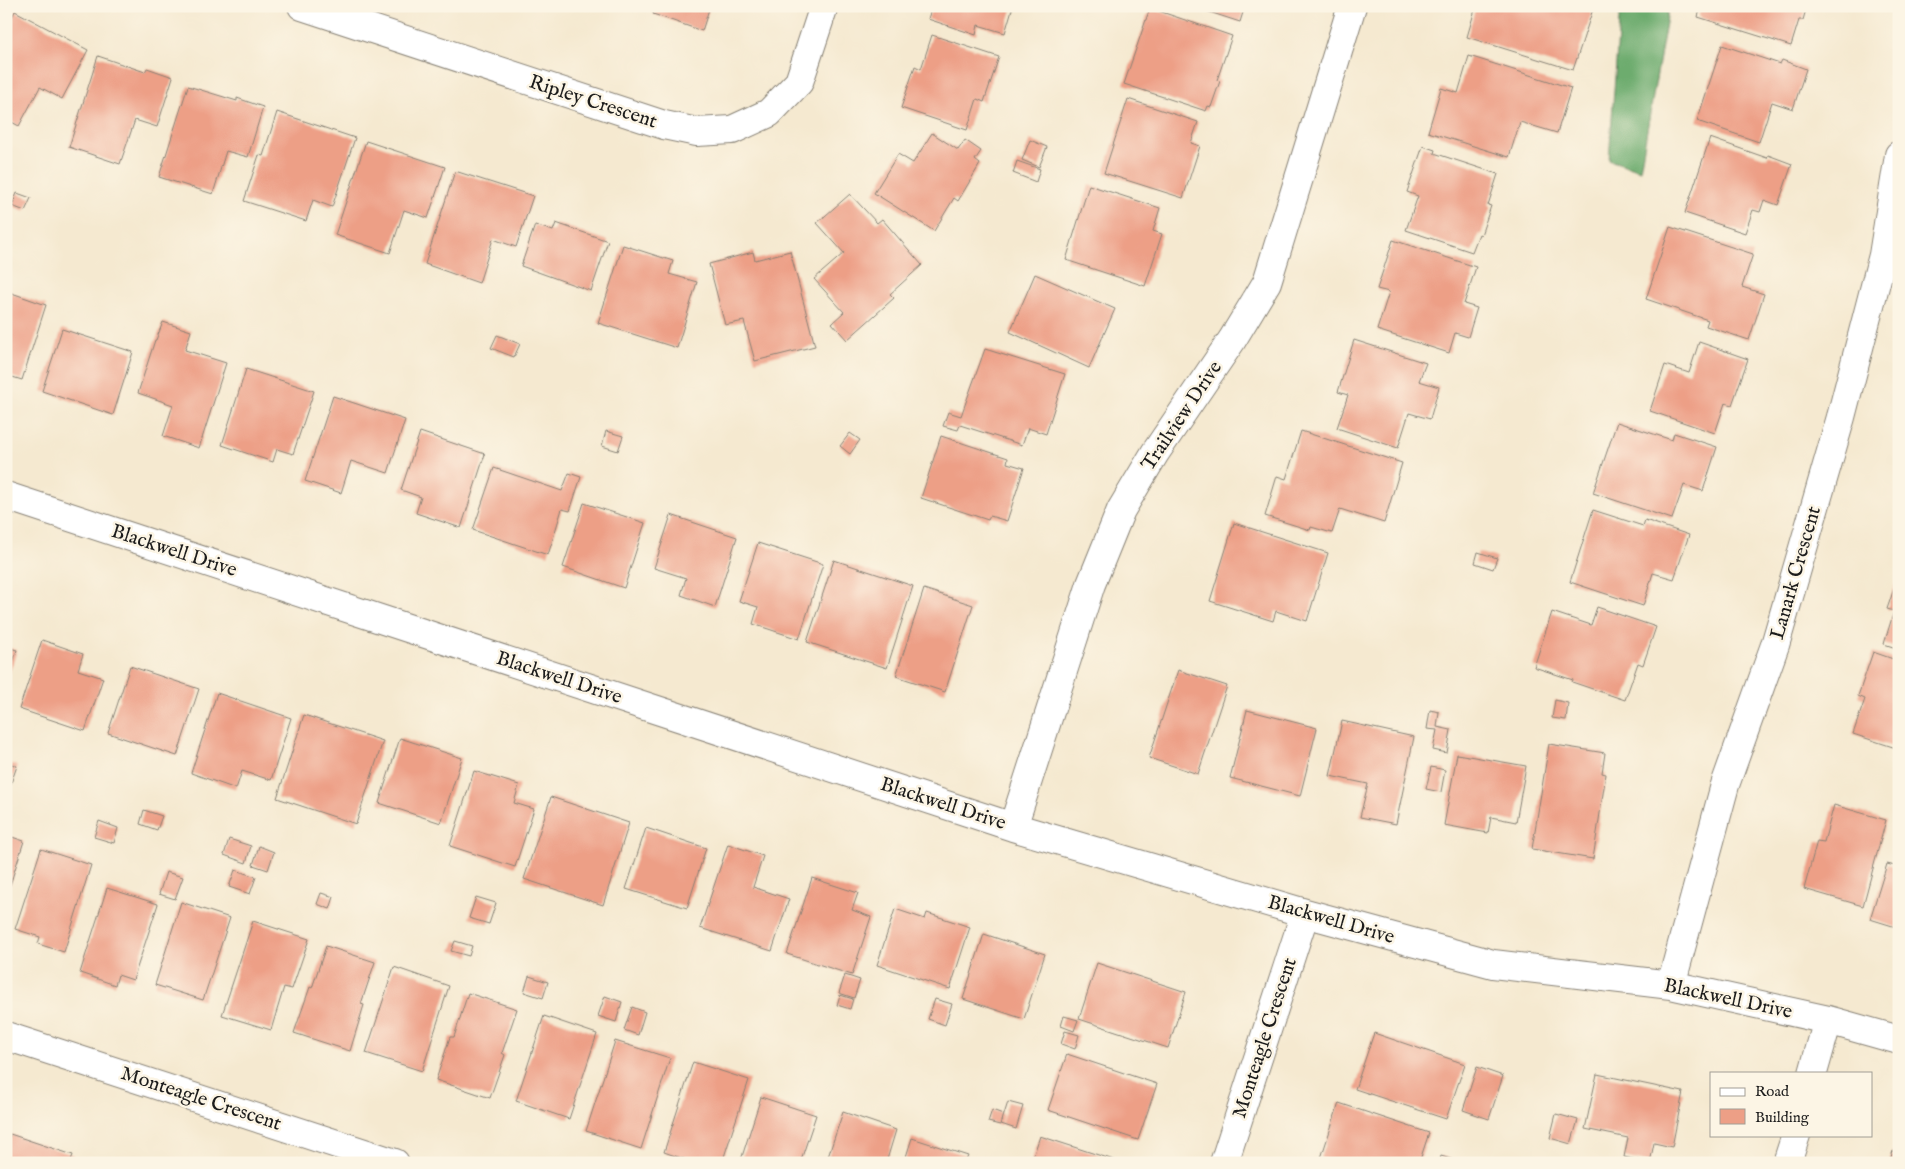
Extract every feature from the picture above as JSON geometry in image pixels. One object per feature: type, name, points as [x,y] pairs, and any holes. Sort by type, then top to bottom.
[{"type":"street","name":"Ripley Crescent","points":[[302,6],[664,125],[697,132],[732,130],[769,113],[799,82],[824,6]]},
{"type":"street","name":"Trailview Drive","points":[[1014,827],[1091,584],[1121,510],[1155,453],[1232,340],[1267,282],[1352,6]]},
{"type":"street","name":"Lanark Crescent","points":[[1671,985],[1725,785],[1776,645],[1840,417],[1882,255],[1899,155]]},
{"type":"street","name":"Blackwell Drive","points":[[6,496],[1014,827],[1306,913],[1493,964],[1671,985],[1828,1020],[1899,1040]]},
{"type":"street","name":"Monteagle Crescent","points":[[1224,1163],[1306,913]]},
{"type":"street","points":[[1813,1072],[1828,1020]]},
{"type":"street","name":"Monteagle Crescent","points":[[6,1036],[395,1163]]},
{"type":"street","points":[[1787,1163],[1796,1136]]},
{"type":"green space","points":[[1620,6],[1669,6],[1640,170],[1609,160]]},
{"type":"building","points":[[656,6],[710,6],[702,31],[653,14]]},
{"type":"building","points":[[932,6],[1013,6],[1005,33],[978,25],[976,35],[928,19]]},
{"type":"building","points":[[1191,6],[1245,6],[1240,22]]},
{"type":"building","points":[[1476,6],[1584,6],[1593,9],[1573,70],[1467,37]]},
{"type":"building","points":[[1701,6],[1807,6],[1803,20],[1799,20],[1791,46],[1698,17]]},
{"type":"building","points":[[1150,8],[1232,36],[1217,80],[1220,81],[1211,107],[1208,106],[1206,111],[1124,84]]},
{"type":"building","points":[[15,11],[88,50],[62,99],[40,87],[19,126],[6,119],[6,28]]},
{"type":"building","points":[[932,35],[999,57],[984,102],[977,99],[967,130],[901,108],[915,66],[921,69]]},
{"type":"building","points":[[1722,45],[1780,64],[1782,60],[1806,69],[1793,109],[1772,102],[1759,142],[1697,121]]},
{"type":"building","points":[[98,56],[145,72],[147,68],[173,77],[157,127],[135,120],[120,164],[69,147]]},
{"type":"building","points":[[1469,56],[1571,88],[1557,133],[1520,122],[1509,157],[1428,132],[1441,88],[1458,93]]},
{"type":"building","points":[[188,86],[237,101],[237,98],[263,107],[248,157],[226,151],[213,194],[159,177]]},
{"type":"building","points":[[1128,99],[1198,122],[1191,143],[1200,146],[1183,198],[1104,173]]},
{"type":"building","points":[[277,112],[355,138],[332,207],[313,200],[306,221],[244,201],[259,155],[263,156]]},
{"type":"building","points":[[932,133],[958,150],[965,140],[981,151],[975,160],[980,164],[958,201],[954,198],[934,231],[874,193],[898,154],[913,163]]},
{"type":"building","points":[[1710,138],[1767,158],[1768,155],[1792,164],[1778,205],[1764,200],[1760,212],[1753,210],[1745,233],[1685,213]]},
{"type":"building","points":[[1030,140],[1047,147],[1039,167],[1022,160]]},
{"type":"building","points":[[366,141],[445,167],[428,218],[404,210],[390,253],[335,235]]},
{"type":"building","points":[[1423,146],[1435,150],[1434,153],[1498,174],[1488,205],[1491,206],[1481,235],[1479,234],[1472,252],[1406,230],[1418,196],[1407,192]]},
{"type":"building","points":[[1017,161],[1040,169],[1036,182],[1013,173]]},
{"type":"building","points":[[455,171],[533,196],[516,247],[493,239],[479,283],[425,264]]},
{"type":"building","points":[[1089,185],[1160,208],[1153,231],[1162,234],[1145,286],[1066,260]]},
{"type":"building","points":[[17,193],[31,198],[25,211],[12,206]]},
{"type":"building","points":[[850,194],[877,223],[882,219],[922,265],[890,294],[894,298],[847,340],[832,323],[844,312],[814,279],[844,253],[817,223]]},
{"type":"building","points":[[556,223],[608,241],[591,291],[521,266],[535,225],[553,231]]},
{"type":"building","points":[[1670,227],[1753,254],[1742,287],[1764,294],[1749,340],[1706,326],[1708,320],[1646,299]]},
{"type":"building","points":[[1393,240],[1476,267],[1464,304],[1477,308],[1468,337],[1455,333],[1449,353],[1377,330],[1389,292],[1377,289]]},
{"type":"building","points":[[623,245],[673,261],[669,274],[697,282],[677,348],[598,323]]},
{"type":"building","points":[[790,251],[815,346],[755,361],[744,321],[725,325],[709,264],[753,252],[755,260]]},
{"type":"building","points":[[1035,274],[1115,309],[1089,368],[1010,332]]},
{"type":"building","points":[[6,291],[46,305],[22,380],[6,375]]},
{"type":"building","points":[[163,322],[191,331],[185,350],[226,363],[199,448],[163,436],[173,405],[138,393],[155,340]]},
{"type":"building","points":[[62,329],[133,352],[113,415],[42,391]]},
{"type":"building","points":[[497,335],[520,344],[514,357],[491,348]]},
{"type":"building","points":[[1354,340],[1426,363],[1419,381],[1439,387],[1430,419],[1409,413],[1398,448],[1337,428],[1348,395],[1338,392]]},
{"type":"building","points":[[1699,342],[1748,359],[1732,405],[1725,403],[1715,433],[1650,411],[1665,365],[1689,373]]},
{"type":"building","points":[[985,349],[1065,374],[1046,434],[1028,428],[1022,445],[960,425],[958,430],[943,426],[948,412],[961,416]]},
{"type":"building","points":[[246,369],[314,391],[293,454],[277,449],[273,462],[222,445]]},
{"type":"building","points":[[333,396],[405,420],[388,473],[351,461],[341,493],[305,481]]},
{"type":"building","points":[[1617,422],[1672,440],[1674,433],[1717,447],[1703,491],[1684,485],[1672,519],[1593,493]]},
{"type":"building","points":[[606,431],[623,436],[618,451],[602,446]]},
{"type":"building","points":[[1301,431],[1402,463],[1384,523],[1340,509],[1332,533],[1311,527],[1310,530],[1265,516],[1277,476],[1286,479]]},
{"type":"building","points":[[420,432],[485,454],[461,528],[416,513],[421,497],[401,490]]},
{"type":"building","points":[[850,433],[860,440],[850,454],[840,446]]},
{"type":"building","points":[[941,436],[1008,458],[1007,463],[1024,468],[1007,521],[990,516],[988,520],[921,498]]},
{"type":"building","points":[[494,468],[562,491],[569,473],[581,477],[570,511],[562,509],[548,555],[473,530]]},
{"type":"building","points":[[584,503],[645,523],[624,588],[563,567]]},
{"type":"building","points":[[1593,510],[1643,526],[1645,520],[1689,535],[1674,579],[1653,573],[1643,606],[1570,582]]},
{"type":"building","points":[[671,515],[737,537],[715,607],[681,595],[686,578],[654,568]]},
{"type":"building","points":[[1234,523],[1328,553],[1307,621],[1276,611],[1273,621],[1210,601]]},
{"type":"building","points":[[758,543],[823,564],[799,639],[753,624],[758,607],[739,601]]},
{"type":"building","points":[[1478,552],[1497,558],[1493,569],[1475,563]]},
{"type":"building","points":[[834,560],[913,586],[887,668],[807,642]]},
{"type":"building","points":[[1898,577],[1899,649],[1884,644],[1894,611],[1887,609]]},
{"type":"building","points":[[924,589],[973,605],[945,692],[896,676]]},
{"type":"building","points":[[1597,607],[1656,627],[1643,665],[1638,663],[1625,700],[1534,667],[1552,612],[1591,625]]},
{"type":"building","points":[[42,640],[83,654],[78,670],[103,678],[85,731],[19,709]]},
{"type":"building","points":[[6,647],[17,650],[7,680],[6,680]]},
{"type":"building","points":[[1873,652],[1899,661],[1899,749],[1853,734],[1865,699],[1858,696]]},
{"type":"building","points":[[130,666],[199,689],[177,756],[108,733]]},
{"type":"building","points":[[1178,670],[1227,686],[1198,774],[1149,758]]},
{"type":"building","points":[[217,693],[291,718],[271,780],[242,771],[236,789],[191,773]]},
{"type":"building","points":[[1555,700],[1568,703],[1566,720],[1552,718]]},
{"type":"building","points":[[1247,710],[1317,728],[1300,796],[1230,778]]},
{"type":"building","points":[[1430,710],[1439,712],[1437,727],[1451,730],[1447,753],[1433,750],[1437,730],[1427,729]]},
{"type":"building","points":[[304,715],[383,741],[356,824],[277,798]]},
{"type":"building","points":[[1342,721],[1414,737],[1396,824],[1360,817],[1368,784],[1330,776]]},
{"type":"building","points":[[400,738],[462,758],[441,823],[379,803]]},
{"type":"building","points":[[1549,744],[1605,753],[1602,773],[1606,774],[1593,859],[1532,849]]},
{"type":"building","points":[[1457,754],[1526,766],[1516,822],[1491,817],[1488,833],[1444,825]]},
{"type":"building","points":[[6,762],[17,766],[10,786],[6,785]]},
{"type":"building","points":[[1431,767],[1445,770],[1441,792],[1426,789]]},
{"type":"building","points":[[474,771],[519,785],[514,803],[534,809],[515,867],[450,846]]},
{"type":"building","points":[[551,797],[629,823],[603,905],[524,879]]},
{"type":"building","points":[[1834,805],[1886,820],[1863,906],[1804,889],[1817,841],[1824,842]]},
{"type":"building","points":[[144,810],[162,816],[157,830],[140,824]]},
{"type":"building","points":[[99,821],[118,828],[114,843],[94,837]]},
{"type":"building","points":[[646,828],[706,848],[687,908],[626,889]]},
{"type":"building","points":[[6,835],[24,841],[10,885],[6,884]]},
{"type":"building","points":[[229,839],[251,846],[246,863],[224,855]]},
{"type":"building","points":[[728,844],[763,856],[753,887],[789,899],[772,951],[700,928]]},
{"type":"building","points":[[259,846],[274,852],[268,870],[253,865]]},
{"type":"building","points":[[41,849],[91,865],[64,952],[38,944],[40,937],[15,929]]},
{"type":"building","points":[[1887,864],[1899,867],[1899,928],[1870,919]]},
{"type":"building","points":[[235,870],[256,877],[250,894],[229,887]]},
{"type":"building","points":[[166,872],[183,877],[175,899],[159,894]]},
{"type":"building","points":[[812,878],[858,893],[852,910],[871,917],[852,975],[787,954]]},
{"type":"building","points":[[107,888],[158,904],[133,980],[118,975],[115,985],[80,973]]},
{"type":"building","points":[[321,893],[334,897],[330,909],[317,904]]},
{"type":"building","points":[[476,897],[496,903],[489,924],[469,918]]},
{"type":"building","points":[[181,902],[230,918],[203,1000],[155,985]]},
{"type":"building","points":[[895,909],[925,919],[927,913],[970,927],[950,989],[877,965]]},
{"type":"building","points":[[253,921],[309,939],[292,989],[284,987],[271,1030],[222,1015]]},
{"type":"building","points":[[984,934],[1045,954],[1024,1019],[963,999]]},
{"type":"building","points":[[455,941],[472,946],[469,956],[451,951]]},
{"type":"building","points":[[326,946],[375,962],[361,1004],[364,1005],[350,1051],[294,1033]]},
{"type":"building","points":[[1097,963],[1186,992],[1168,1048],[1079,1019]]},
{"type":"building","points":[[394,967],[449,986],[422,1071],[366,1053]]},
{"type":"building","points":[[845,975],[860,980],[854,998],[839,993]]},
{"type":"building","points":[[529,976],[548,982],[543,998],[524,992]]},
{"type":"building","points":[[468,993],[517,1009],[502,1053],[505,1055],[490,1098],[436,1080],[450,1037],[454,1037]]},
{"type":"building","points":[[840,995],[853,999],[850,1009],[837,1005]]},
{"type":"building","points":[[605,996],[622,1002],[616,1022],[598,1016]]},
{"type":"building","points":[[935,999],[952,1004],[945,1025],[928,1019]]},
{"type":"building","points":[[632,1007],[645,1012],[638,1035],[624,1030]]},
{"type":"building","points":[[544,1016],[597,1034],[569,1119],[516,1101]]},
{"type":"building","points":[[1064,1016],[1078,1020],[1074,1031],[1061,1026]]},
{"type":"building","points":[[1065,1031],[1079,1035],[1075,1049],[1061,1044]]},
{"type":"building","points":[[1374,1033],[1465,1064],[1446,1119],[1355,1089]]},
{"type":"building","points":[[615,1041],[670,1058],[641,1149],[586,1131]]},
{"type":"building","points":[[1067,1054],[1157,1084],[1138,1140],[1048,1110]]},
{"type":"building","points":[[693,1062],[749,1080],[722,1163],[695,1163],[664,1152]]},
{"type":"building","points":[[1477,1067],[1503,1076],[1489,1119],[1463,1110]]},
{"type":"building","points":[[1597,1074],[1683,1092],[1672,1147],[1654,1143],[1650,1163],[1624,1157],[1628,1138],[1585,1129]]},
{"type":"building","points":[[761,1097],[816,1115],[800,1163],[740,1163]]},
{"type":"building","points":[[1008,1102],[1023,1106],[1016,1129],[1001,1124]]},
{"type":"building","points":[[1339,1103],[1429,1133],[1419,1163],[1336,1163],[1321,1158]]},
{"type":"building","points":[[992,1110],[1003,1114],[1000,1125],[988,1122]]},
{"type":"building","points":[[843,1112],[896,1130],[886,1163],[826,1163]]},
{"type":"building","points":[[1556,1114],[1578,1120],[1571,1144],[1550,1138]]},
{"type":"building","points":[[10,1134],[73,1155],[70,1163],[6,1163],[6,1146]]},
{"type":"building","points":[[1040,1136],[1120,1162],[1120,1163],[1031,1163]]},
{"type":"building","points":[[912,1138],[968,1156],[965,1163],[904,1163]]},
{"type":"building","points":[[1893,1151],[1899,1153],[1899,1163],[1889,1163]]},
{"type":"building","points":[[1441,1156],[1460,1162],[1460,1163],[1439,1163]]}]
